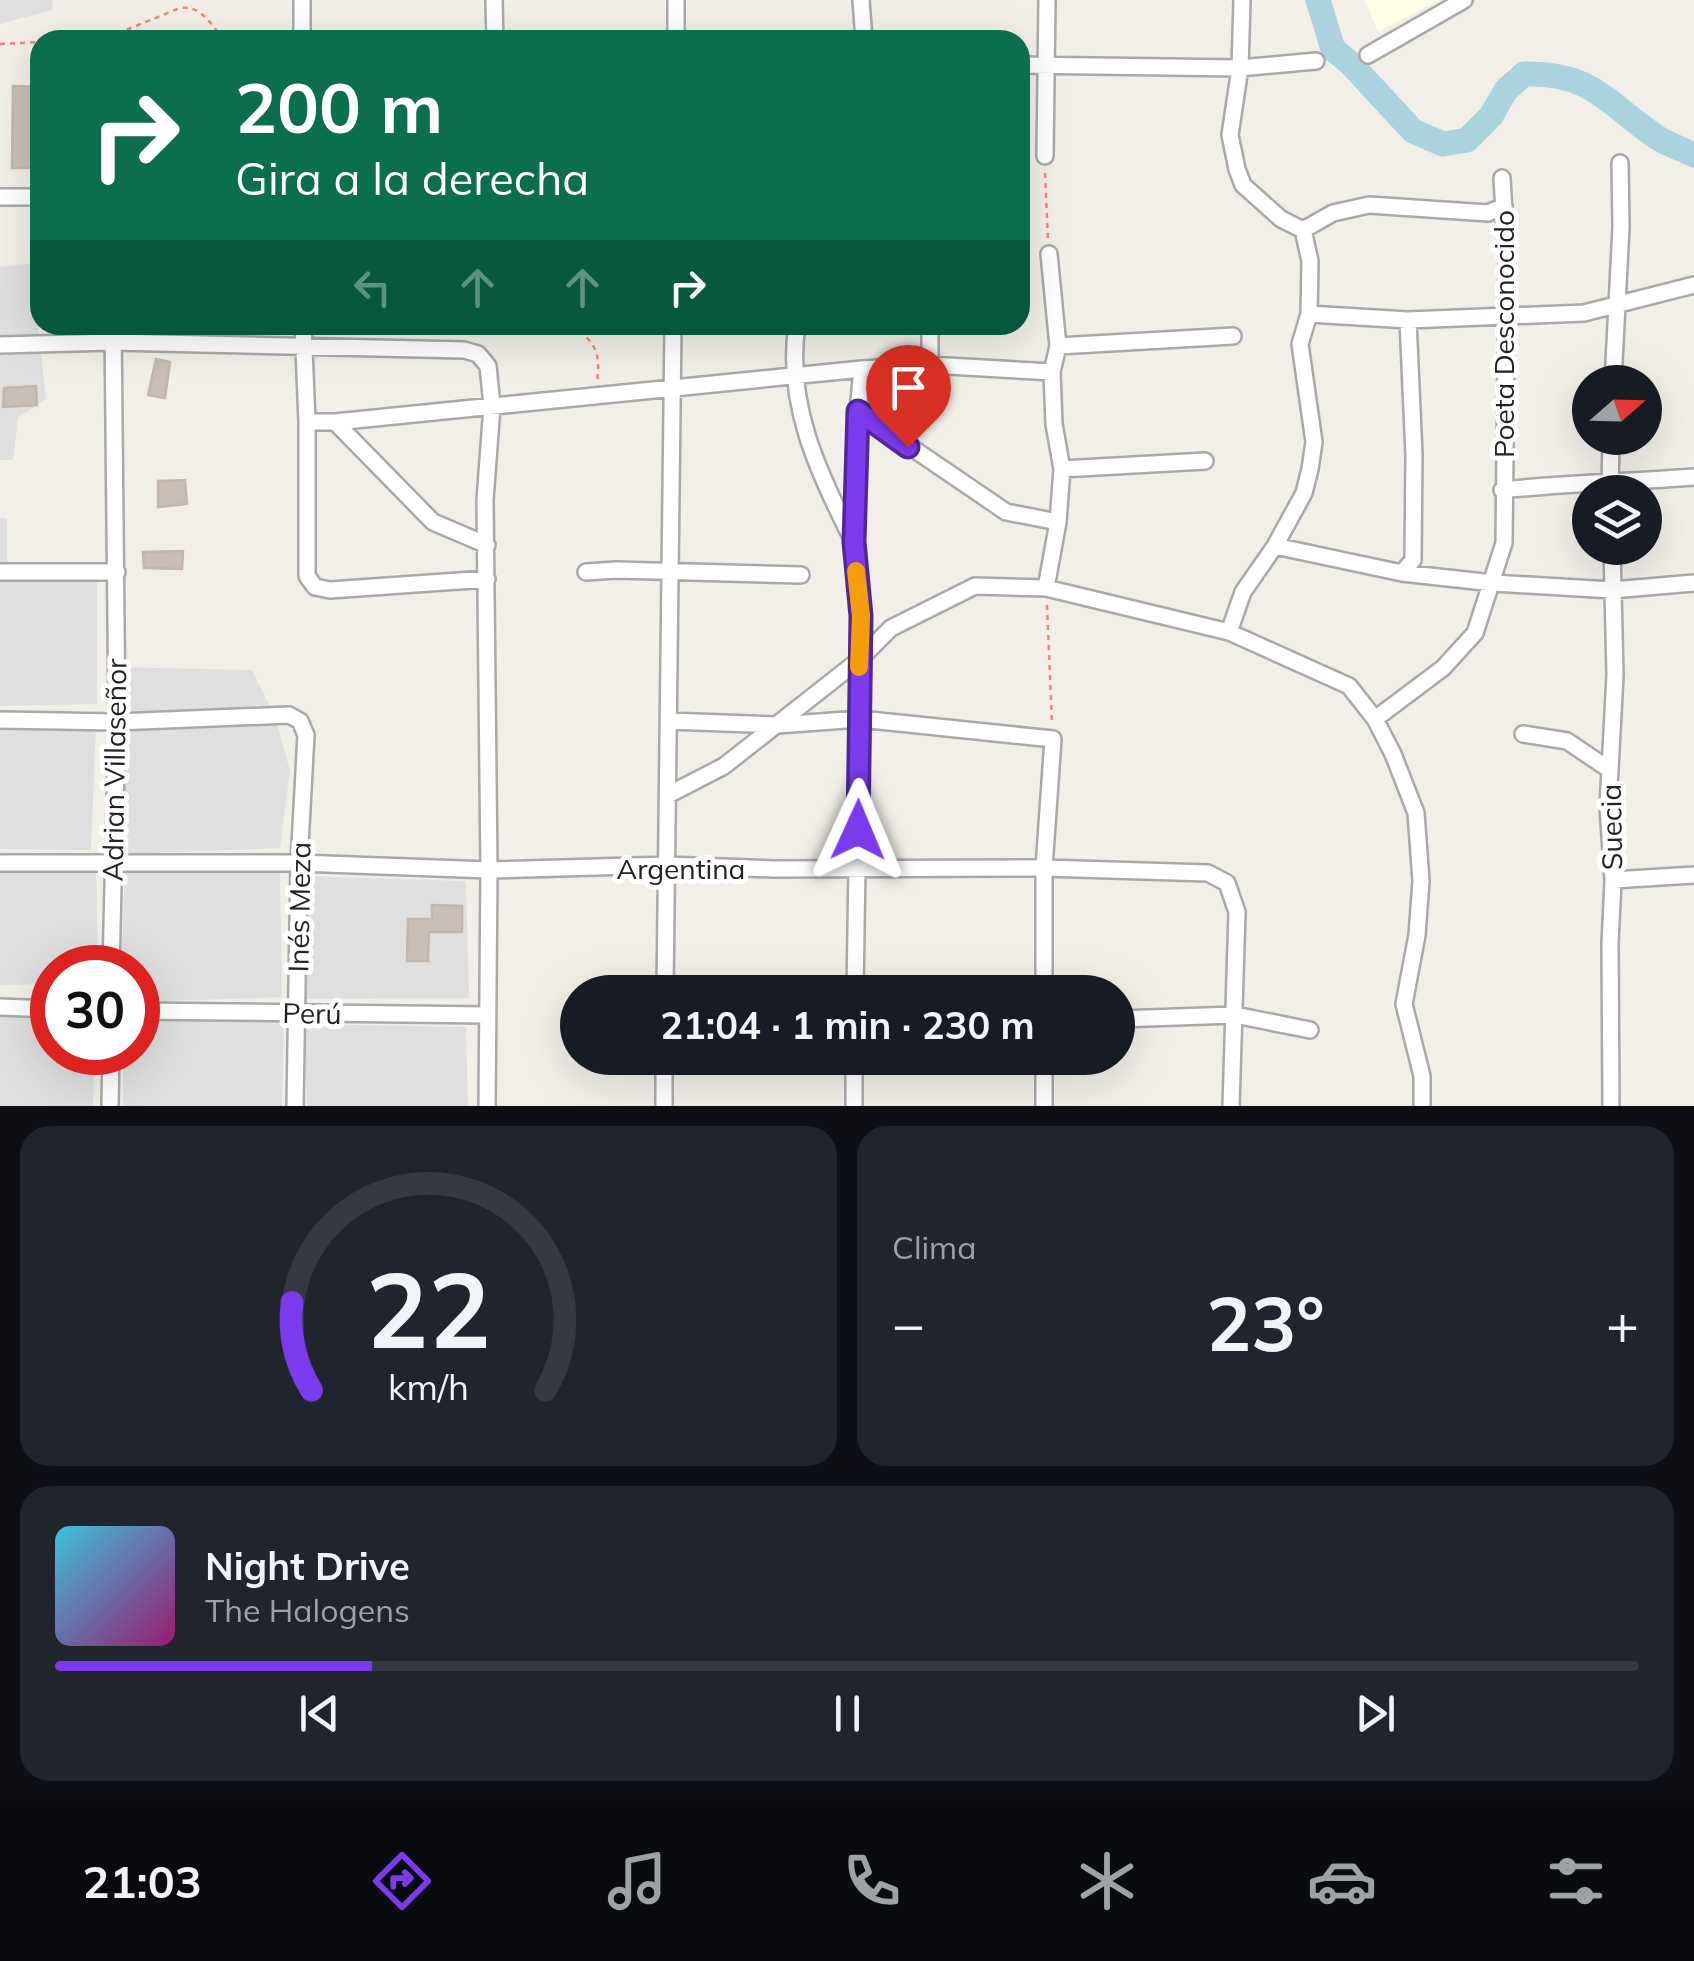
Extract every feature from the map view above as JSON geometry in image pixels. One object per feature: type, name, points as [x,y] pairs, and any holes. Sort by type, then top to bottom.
[{"type":"street","points":[[302,0],[302,30]]},
{"type":"street","points":[[494,0],[495,30]]},
{"type":"street","points":[[676,0],[676,30]]},
{"type":"street","points":[[861,0],[863,30]]},
{"type":"street","points":[[1045,156],[1047,0]]},
{"type":"street","points":[[1242,0],[1240,68],[1230,135],[1243,185],[1281,219],[1303,230]]},
{"type":"street","points":[[1368,55],[1464,0]]},
{"type":"street","points":[[1030,65],[1240,68],[1316,62]]},
{"type":"street","points":[[1614,365],[1621,227],[1620,163]]},
{"type":"street","name":"Poeta Desconocido","points":[[1375,719],[1443,668],[1475,632],[1504,543],[1506,318],[1502,178]]},
{"type":"street","points":[[0,197],[30,198]]},
{"type":"street","points":[[1303,230],[1333,212],[1369,206],[1488,213],[1504,206]]},
{"type":"street","points":[[1230,632],[1243,592],[1304,494],[1314,442],[1300,344],[1310,314],[1310,261],[1303,230]]},
{"type":"street","points":[[1046,588],[1058,522],[1062,469],[1054,424],[1052,372],[1058,346],[1049,254]]},
{"type":"street","points":[[1310,314],[1408,320],[1584,313],[1694,285]]},
{"type":"street","points":[[1402,574],[1412,560],[1414,456],[1408,320]]},
{"type":"street","name":"Adrian Villaseñor","points":[[112,945],[117,722],[114,335]]},
{"type":"street","points":[[303,335],[308,576],[316,587],[330,590],[487,579]]},
{"type":"street","points":[[665,975],[674,335]]},
{"type":"street","points":[[796,335],[792,377],[816,468],[854,542]]},
{"type":"street","points":[[930,335],[930,365]]},
{"type":"street","points":[[1058,346],[1233,336]]},
{"type":"street","points":[[0,345],[114,342],[464,350],[478,354],[488,366],[492,406],[486,500],[490,870],[487,1106]]},
{"type":"street","points":[[306,422],[862,369],[930,365],[1052,372]]},
{"type":"street","points":[[855,975],[861,616],[854,542],[862,369]]},
{"type":"street","points":[[858,411],[1006,512],[1058,522]]},
{"type":"street","points":[[335,422],[434,522],[487,545]]},
{"type":"street","points":[[1062,469],[1205,461]]},
{"type":"street","name":"Poeta Desconocido","points":[[1662,481],[1694,477]]},
{"type":"street","name":"Poeta Desconocido","points":[[1502,490],[1572,484]]},
{"type":"street","points":[[1275,546],[1402,574],[1494,583],[1612,590],[1694,583]]},
{"type":"street","name":"Suecia","points":[[1611,1106],[1613,880],[1608,807],[1615,675],[1612,565]]},
{"type":"street","points":[[0,572],[117,572]]},
{"type":"street","points":[[586,572],[801,575]]},
{"type":"street","points":[[668,795],[724,766],[859,660],[891,628],[975,586],[1046,588],[1230,632],[1349,686],[1375,719],[1416,813],[1421,881],[1417,935],[1404,1004],[1422,1076],[1422,1106]]},
{"type":"street","name":"Inés Meza","points":[[117,722],[289,715],[300,722],[306,735],[296,1106]]},
{"type":"street","points":[[668,721],[778,725],[860,719],[1053,739],[1044,868],[1044,975]]},
{"type":"street","points":[[0,720],[117,722]]},
{"type":"street","points":[[1523,734],[1567,742],[1610,770]]},
{"type":"street","name":"Argentina","points":[[0,863],[300,863],[490,870],[667,866],[1044,868],[1208,873],[1227,884],[1237,912],[1230,1106]]},
{"type":"street","points":[[1613,880],[1694,875]]},
{"type":"street","points":[[0,1008],[30,1009]]},
{"type":"street","name":"Perú","points":[[160,1012],[487,1015]]},
{"type":"street","points":[[1135,1018],[1235,1015],[1310,1030]]},
{"type":"street","points":[[110,1106],[111,1075]]},
{"type":"street","points":[[664,1075],[664,1106]]},
{"type":"street","points":[[854,1075],[854,1106]]},
{"type":"street","points":[[1044,1075],[1044,1106]]},
{"type":"path","points":[[126,30],[191,6],[216,30]]},
{"type":"path","points":[[0,44],[30,42]]},
{"type":"path","points":[[1045,156],[1049,254]]},
{"type":"path","points":[[584,335],[597,353],[595,394]]},
{"type":"path","points":[[1046,588],[1053,739]]},
{"type":"shaded area","points":[[0,0],[53,0],[52,10],[0,24]]},
{"type":"shaded area","points":[[1365,0],[1439,0],[1378,32]]},
{"type":"shaded area","points":[[30,263],[30,335],[39,335],[46,399],[18,418],[13,460],[0,460],[0,267]]},
{"type":"shaded area","points":[[0,518],[7,518],[7,561],[97,581],[97,704],[0,706]]},
{"type":"shaded area","points":[[112,667],[252,670],[275,716],[290,771],[280,848],[122,854]]},
{"type":"shaded area","points":[[96,723],[91,850],[0,849],[0,725]]},
{"type":"shaded area","points":[[0,867],[96,868],[98,945],[30,945],[30,984],[0,985]]},
{"type":"shaded area","points":[[125,870],[280,871],[282,997],[160,1001],[160,945],[122,945]]},
{"type":"shaded area","points":[[302,876],[466,881],[469,998],[303,999]]},
{"type":"shaded area","points":[[0,1016],[30,1016],[30,1075],[94,1075],[93,1106],[0,1106]]},
{"type":"shaded area","points":[[284,1019],[282,1106],[123,1106],[123,1075],[160,1075],[160,1021]]},
{"type":"shaded area","points":[[304,1024],[466,1027],[468,1106],[307,1106]]},
{"type":"building","points":[[13,86],[30,87],[30,168],[12,168]]},
{"type":"building","points":[[156,359],[170,362],[165,398],[148,395]]},
{"type":"building","points":[[36,386],[37,405],[3,407],[4,388]]},
{"type":"building","points":[[185,480],[187,504],[158,507],[158,481]]},
{"type":"building","points":[[183,551],[182,569],[144,568],[143,552]]},
{"type":"building","points":[[432,905],[462,906],[462,932],[429,932],[428,961],[407,961],[408,919],[432,919]]},
{"type":"waterway","points":[[1318,0],[1333,49],[1413,131],[1443,144],[1467,140],[1491,116],[1506,90],[1524,74],[1547,75],[1567,78],[1598,92],[1658,138],[1694,155]]},
{"type":"slow traffic","points":[[856,571],[861,616],[859,667]]},
{"type":"route","points":[[858,830],[861,616],[854,542],[858,411],[908,447]]}]
